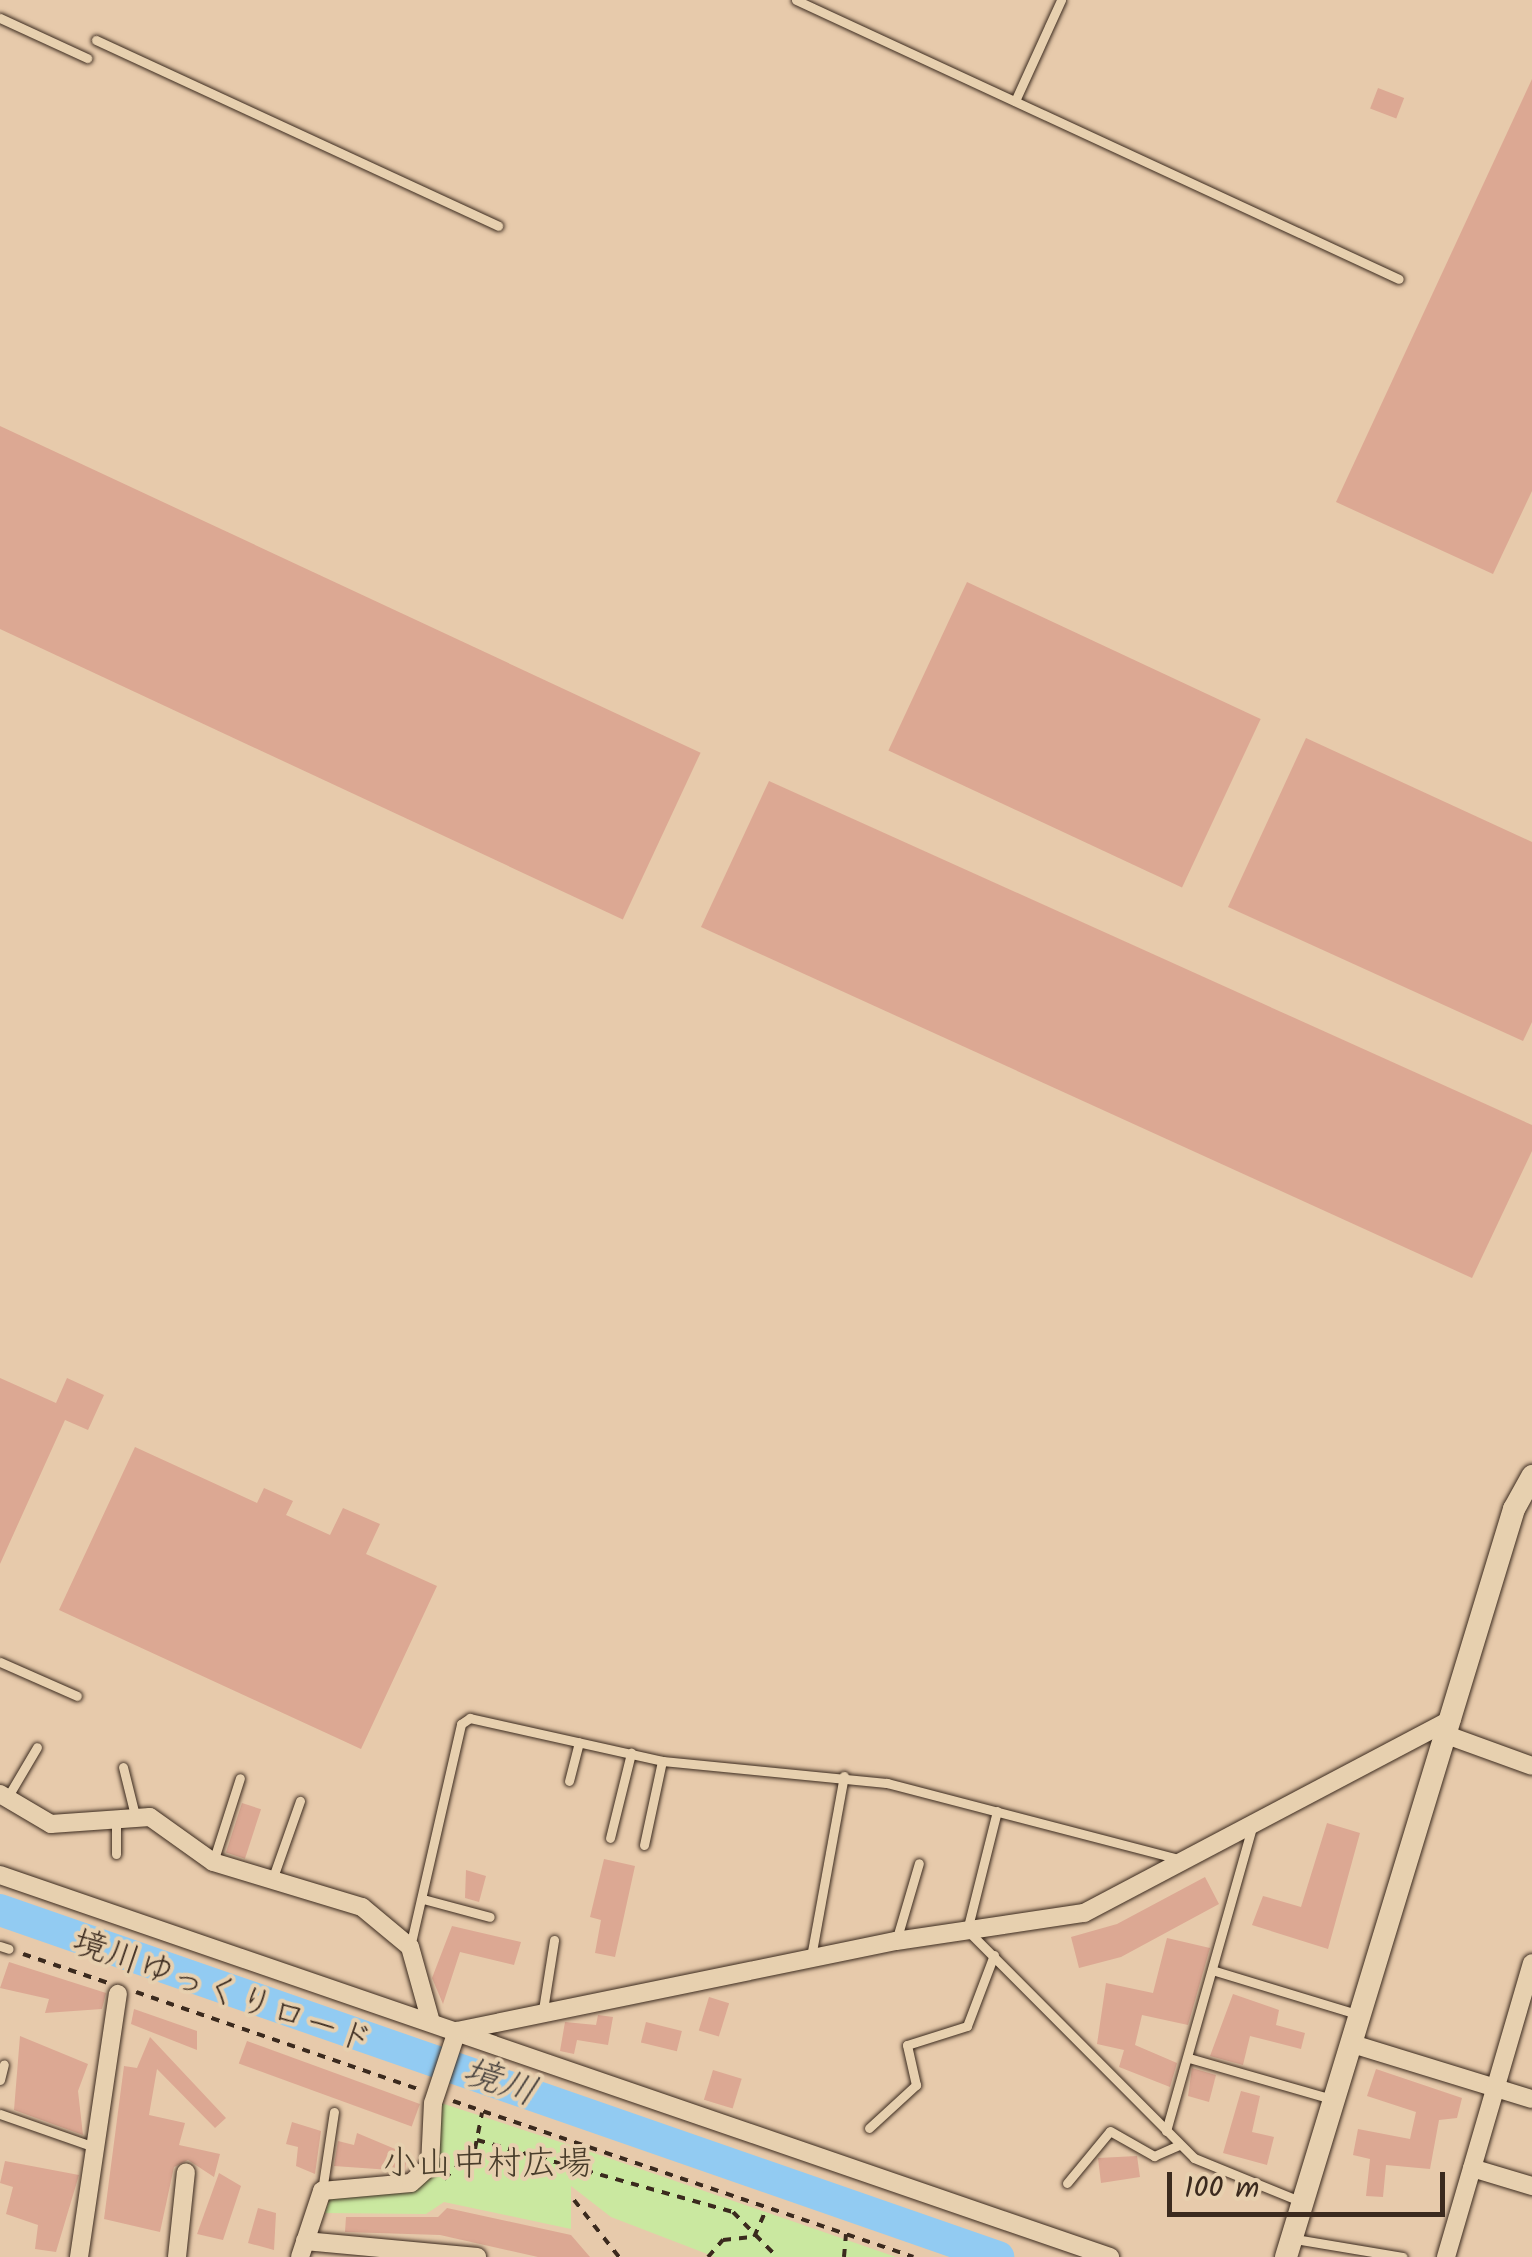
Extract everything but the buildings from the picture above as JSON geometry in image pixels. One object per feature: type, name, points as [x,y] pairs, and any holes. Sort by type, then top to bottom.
[{"type":"street","points":[[1290,2248],[1308,2206],[1450,1727],[1532,1476]]},
{"type":"street","points":[[1450,1727],[1532,1766]]},
{"type":"street","points":[[456,2035],[810,1957],[1084,1913],[1450,1727]]},
{"type":"street","points":[[4,1796],[50,1824],[116,1823],[136,1815],[213,1862],[362,1907],[410,1947],[431,2022]]},
{"type":"street","points":[[0,1875],[1110,2257]]},
{"type":"street","points":[[1446,2257],[1532,1962]]},
{"type":"street","points":[[79,2257],[118,1994]]},
{"type":"street","points":[[456,2035],[436,2093],[433,2159],[418,2179],[322,2191],[302,2249],[477,2257]]},
{"type":"street","points":[[1356,2045],[1532,2099]]},
{"type":"street","points":[[1472,2168],[1532,2186]]},
{"type":"street","points":[[177,2257],[186,2172]]},
{"type":"lane","points":[[796,0],[1398,278]]},
{"type":"lane","points":[[1015,101],[1061,0]]},
{"type":"lane","points":[[0,18],[87,58]]},
{"type":"lane","points":[[96,40],[498,226]]},
{"type":"lane","points":[[0,1662],[77,1696]]},
{"type":"lane","points":[[410,1947],[462,1724],[470,1718],[662,1762],[844,1776],[998,1811],[1186,1861]]},
{"type":"lane","points":[[569,1781],[578,1742]]},
{"type":"lane","points":[[4,1796],[38,1747]]},
{"type":"lane","points":[[610,1838],[631,1753]]},
{"type":"lane","points":[[644,1846],[662,1762]]},
{"type":"lane","points":[[123,1767],[136,1815]]},
{"type":"lane","points":[[810,1957],[844,1776]]},
{"type":"lane","points":[[213,1862],[240,1778]]},
{"type":"lane","points":[[272,1880],[300,1801]]},
{"type":"lane","points":[[998,1811],[968,1930],[1180,2145],[1308,2206]]},
{"type":"lane","points":[[116,1823],[116,1854]]},
{"type":"lane","points":[[1166,2131],[1253,1825]]},
{"type":"lane","points":[[896,1941],[919,1863]]},
{"type":"lane","points":[[423,1899],[490,1917]]},
{"type":"lane","points":[[542,2016],[554,1940]]},
{"type":"lane","points":[[869,2128],[916,2086],[907,2045],[967,2026],[994,1955]]},
{"type":"lane","points":[[1212,1970],[1364,2016]]},
{"type":"lane","points":[[1189,2058],[1339,2102]]},
{"type":"lane","points":[[0,2080],[4,2064]]},
{"type":"lane","points":[[322,2191],[334,2112]]},
{"type":"lane","points":[[0,2114],[94,2146]]},
{"type":"lane","points":[[1067,2183],[1110,2132],[1154,2156],[1180,2145]]},
{"type":"lane","points":[[1290,2248],[1403,2257]]},
{"type":"path","name":"境川ゆっくりロード","points":[[4,1947],[912,2257]]},
{"type":"path","points":[[477,2140],[732,2212],[777,2257]]},
{"type":"path","points":[[574,2200],[619,2257]]},
{"type":"path","points":[[757,2234],[766,2208]]},
{"type":"path","points":[[708,2257],[723,2240],[757,2234]]},
{"type":"path","points":[[844,2257],[846,2234]]},
{"type":"green space","name":"小山中村広場","points":[[441,2103],[896,2257],[715,2257],[611,2217],[571,2186],[571,2229],[444,2202],[426,2214],[325,2213],[330,2197],[409,2191],[433,2176]]},
{"type":"waterway","name":"境川","points":[[0,1910],[998,2257]]}]
